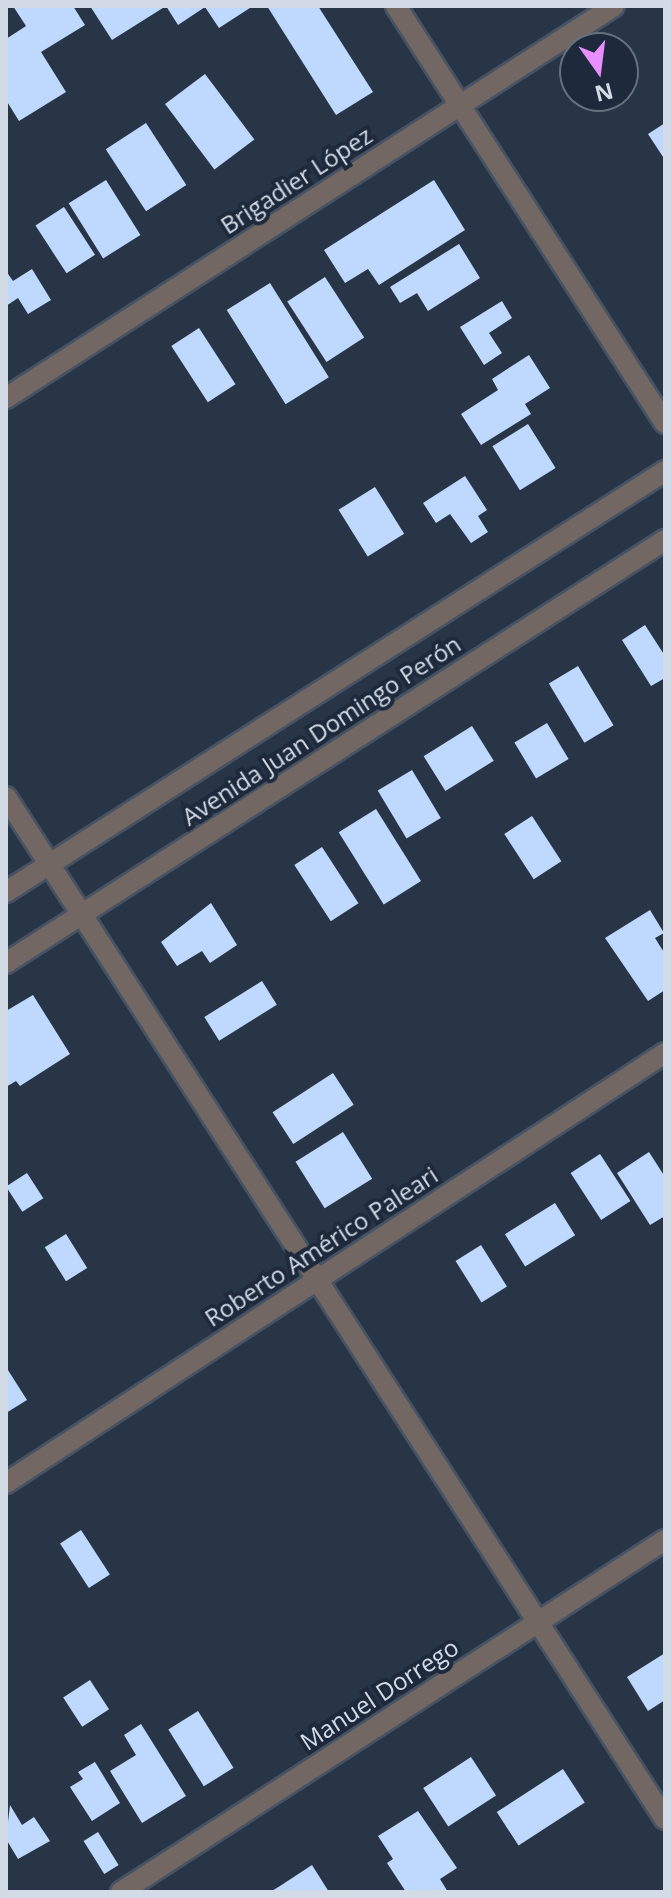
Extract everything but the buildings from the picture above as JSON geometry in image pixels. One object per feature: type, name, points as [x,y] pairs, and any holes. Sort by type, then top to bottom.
[{"type":"street","points":[[396,6],[665,423]]},
{"type":"street","name":"Brigadier López","points":[[6,398],[614,6]]},
{"type":"street","name":"Avenida Juan Domingo Perón","points":[[6,892],[665,471]]},
{"type":"street","name":"Avenida Juan Domingo Perón","points":[[6,963],[665,540]]},
{"type":"street","points":[[6,797],[665,1819]]},
{"type":"street","name":"Roberto Américo Paleari","points":[[6,1483],[665,1053]]},
{"type":"street","name":"Manuel Dorrego","points":[[121,1892],[665,1540]]}]
